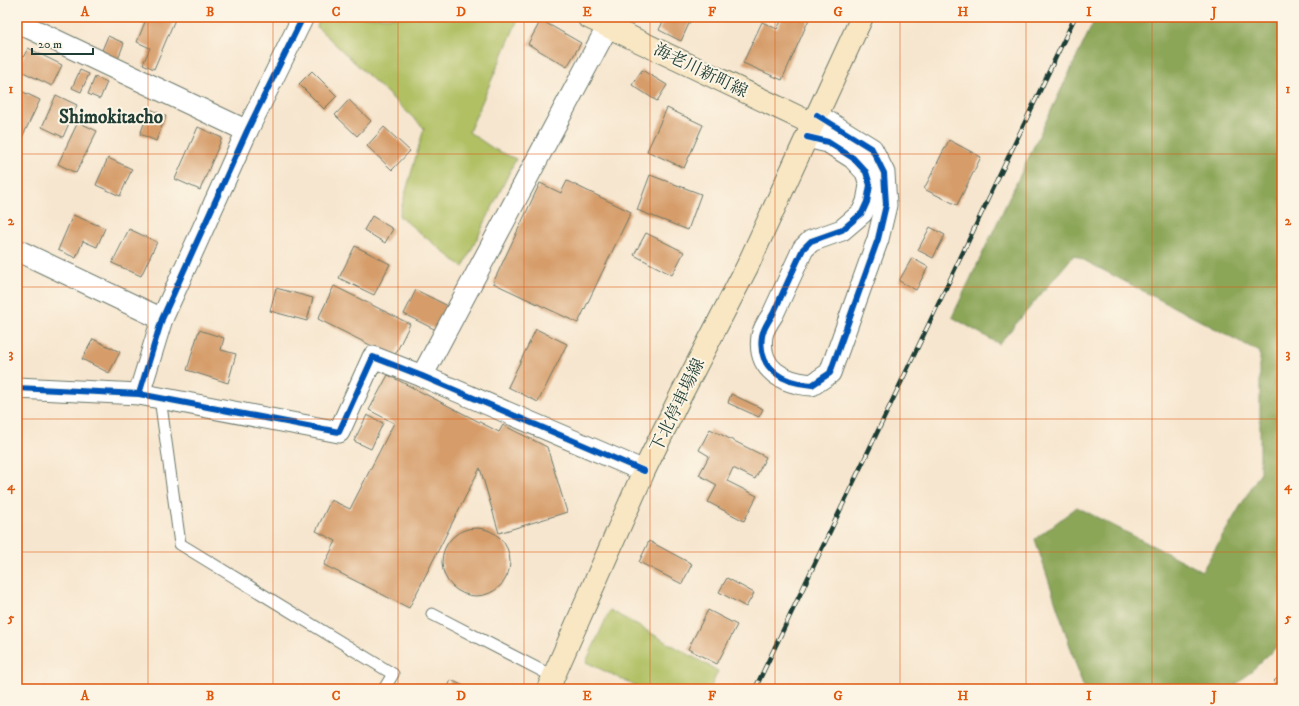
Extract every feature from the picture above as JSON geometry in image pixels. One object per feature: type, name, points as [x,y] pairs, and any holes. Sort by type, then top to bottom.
[{"type":"main road","name":"海老川新町線","points":[[588,17],[813,125]]},
{"type":"main road","name":"下北停車場線","points":[[551,683],[644,471],[685,386],[747,267],[862,17]]},
{"type":"street","points":[[139,394],[162,319],[247,131],[302,17]]},
{"type":"street","points":[[17,22],[247,131]]},
{"type":"street","points":[[422,376],[608,26]]},
{"type":"street","points":[[813,125],[872,150],[884,172],[886,205],[878,239],[830,373],[812,385],[785,380],[774,372],[766,364],[762,335],[803,249],[811,241],[842,230],[862,213],[867,202],[870,185],[866,172],[853,158],[828,142],[813,125]]},
{"type":"street","points":[[17,250],[162,319]]},
{"type":"street","points":[[17,388],[139,394],[339,432],[374,357],[644,471]]},
{"type":"lane","points":[[160,398],[180,544],[393,674],[384,689]]},
{"type":"lane","points":[[432,614],[551,683]]},
{"type":"green space","points":[[320,17],[519,17],[469,132],[494,149],[516,159],[463,267],[399,216],[424,128],[317,27]]},
{"type":"green space","points":[[1096,17],[1282,17],[1282,642],[1232,689],[1084,689],[1035,539],[1077,507],[1202,571],[1260,473],[1260,352],[1074,255],[999,344],[952,317]]},
{"type":"green space","points":[[610,610],[718,671],[710,689],[642,689],[586,662]]},
{"type":"building","points":[[122,17],[136,17],[133,23]]},
{"type":"building","points":[[147,17],[176,17],[154,69],[143,64],[150,48],[137,42]]},
{"type":"building","points":[[665,17],[692,17],[681,41],[659,30]]},
{"type":"building","points":[[783,17],[810,17],[782,80],[743,63],[762,22],[777,29]]},
{"type":"building","points":[[541,20],[581,43],[567,67],[528,44]]},
{"type":"building","points":[[108,36],[124,43],[117,62],[100,55]]},
{"type":"building","points":[[28,48],[62,65],[52,86],[17,69]]},
{"type":"building","points":[[80,70],[89,74],[81,92],[72,88]]},
{"type":"building","points":[[642,70],[667,85],[657,101],[632,85]]},
{"type":"building","points":[[312,71],[337,96],[324,109],[299,84]]},
{"type":"building","points":[[95,77],[107,82],[100,99],[88,94]]},
{"type":"building","points":[[17,89],[40,100],[17,148]]},
{"type":"building","points":[[56,95],[77,105],[63,137],[42,127]]},
{"type":"building","points":[[349,100],[371,121],[357,136],[335,115]]},
{"type":"building","points":[[667,108],[703,125],[684,168],[647,151]]},
{"type":"building","points":[[150,109],[166,116],[156,141],[140,134]]},
{"type":"building","points":[[78,122],[97,131],[76,173],[58,164]]},
{"type":"building","points":[[198,127],[222,138],[200,190],[175,179]]},
{"type":"building","points":[[384,127],[410,151],[392,170],[367,146]]},
{"type":"building","points":[[949,140],[981,157],[957,205],[924,189]]},
{"type":"building","points":[[108,158],[132,169],[120,196],[96,185]]},
{"type":"building","points":[[650,175],[701,194],[688,230],[637,210]]},
{"type":"building","points":[[567,181],[631,212],[578,323],[493,283],[540,183],[561,193]]},
{"type":"building","points":[[73,215],[105,228],[97,247],[83,241],[76,258],[58,250]]},
{"type":"building","points":[[372,216],[393,229],[385,243],[364,230]]},
{"type":"building","points":[[930,227],[945,235],[933,258],[918,250]]},
{"type":"building","points":[[129,229],[157,242],[141,276],[112,263]]},
{"type":"building","points":[[646,233],[684,252],[672,275],[634,255]]},
{"type":"building","points":[[355,246],[390,264],[374,295],[339,278]]},
{"type":"building","points":[[912,258],[928,267],[916,290],[899,281]]},
{"type":"building","points":[[334,286],[410,324],[394,357],[318,319]]},
{"type":"building","points":[[276,288],[313,298],[307,321],[270,311]]},
{"type":"building","points":[[416,290],[448,306],[436,330],[404,314]]},
{"type":"building","points":[[536,329],[567,344],[538,402],[508,387]]},
{"type":"building","points":[[199,330],[224,338],[221,350],[236,354],[228,383],[187,370]]},
{"type":"building","points":[[93,339],[120,352],[109,373],[82,359]]},
{"type":"building","points":[[388,375],[499,432],[503,425],[547,447],[567,512],[499,533],[480,468],[409,608],[324,565],[336,541],[316,531],[331,500],[350,509],[394,423],[369,410]]},
{"type":"building","points":[[731,394],[763,409],[759,417],[728,403]]},
{"type":"building","points":[[367,415],[383,423],[371,449],[354,441]]},
{"type":"building","points":[[710,429],[766,457],[755,479],[733,468],[727,481],[757,496],[744,521],[708,502],[717,485],[699,475],[709,456],[699,450]]},
{"type":"building","points":[[469,528],[483,528],[495,534],[504,543],[510,555],[508,575],[500,586],[489,594],[483,596],[469,596],[463,594],[452,586],[444,575],[442,569],[442,555],[444,549],[452,538],[463,530]]},
{"type":"building","points":[[649,541],[692,564],[682,584],[639,562]]},
{"type":"building","points":[[727,578],[754,593],[746,607],[719,592]]},
{"type":"building","points":[[708,610],[737,625],[717,664],[688,649]]},
{"type":"building","points":[[1282,674],[1282,689],[1281,689],[1274,681]]},
{"type":"building","points":[[451,680],[470,689],[447,689]]},
{"type":"railway","points":[[755,689],[1075,17]]},
{"type":"cycle path","points":[[139,394],[162,319],[247,131],[303,17]]},
{"type":"cycle path","points":[[807,137],[828,142],[853,158],[866,172],[870,185],[867,202],[862,213],[842,230],[811,241],[803,249],[762,336],[762,348],[764,358],[768,366],[783,378],[802,384],[812,385],[830,373],[878,239],[886,205],[884,173],[872,149],[817,115]]},
{"type":"cycle path","points":[[17,388],[139,394],[339,432],[373,357],[422,376],[644,471]]},
{"type":"district","name":"Shimokitacho","points":[[111,116]]}]
